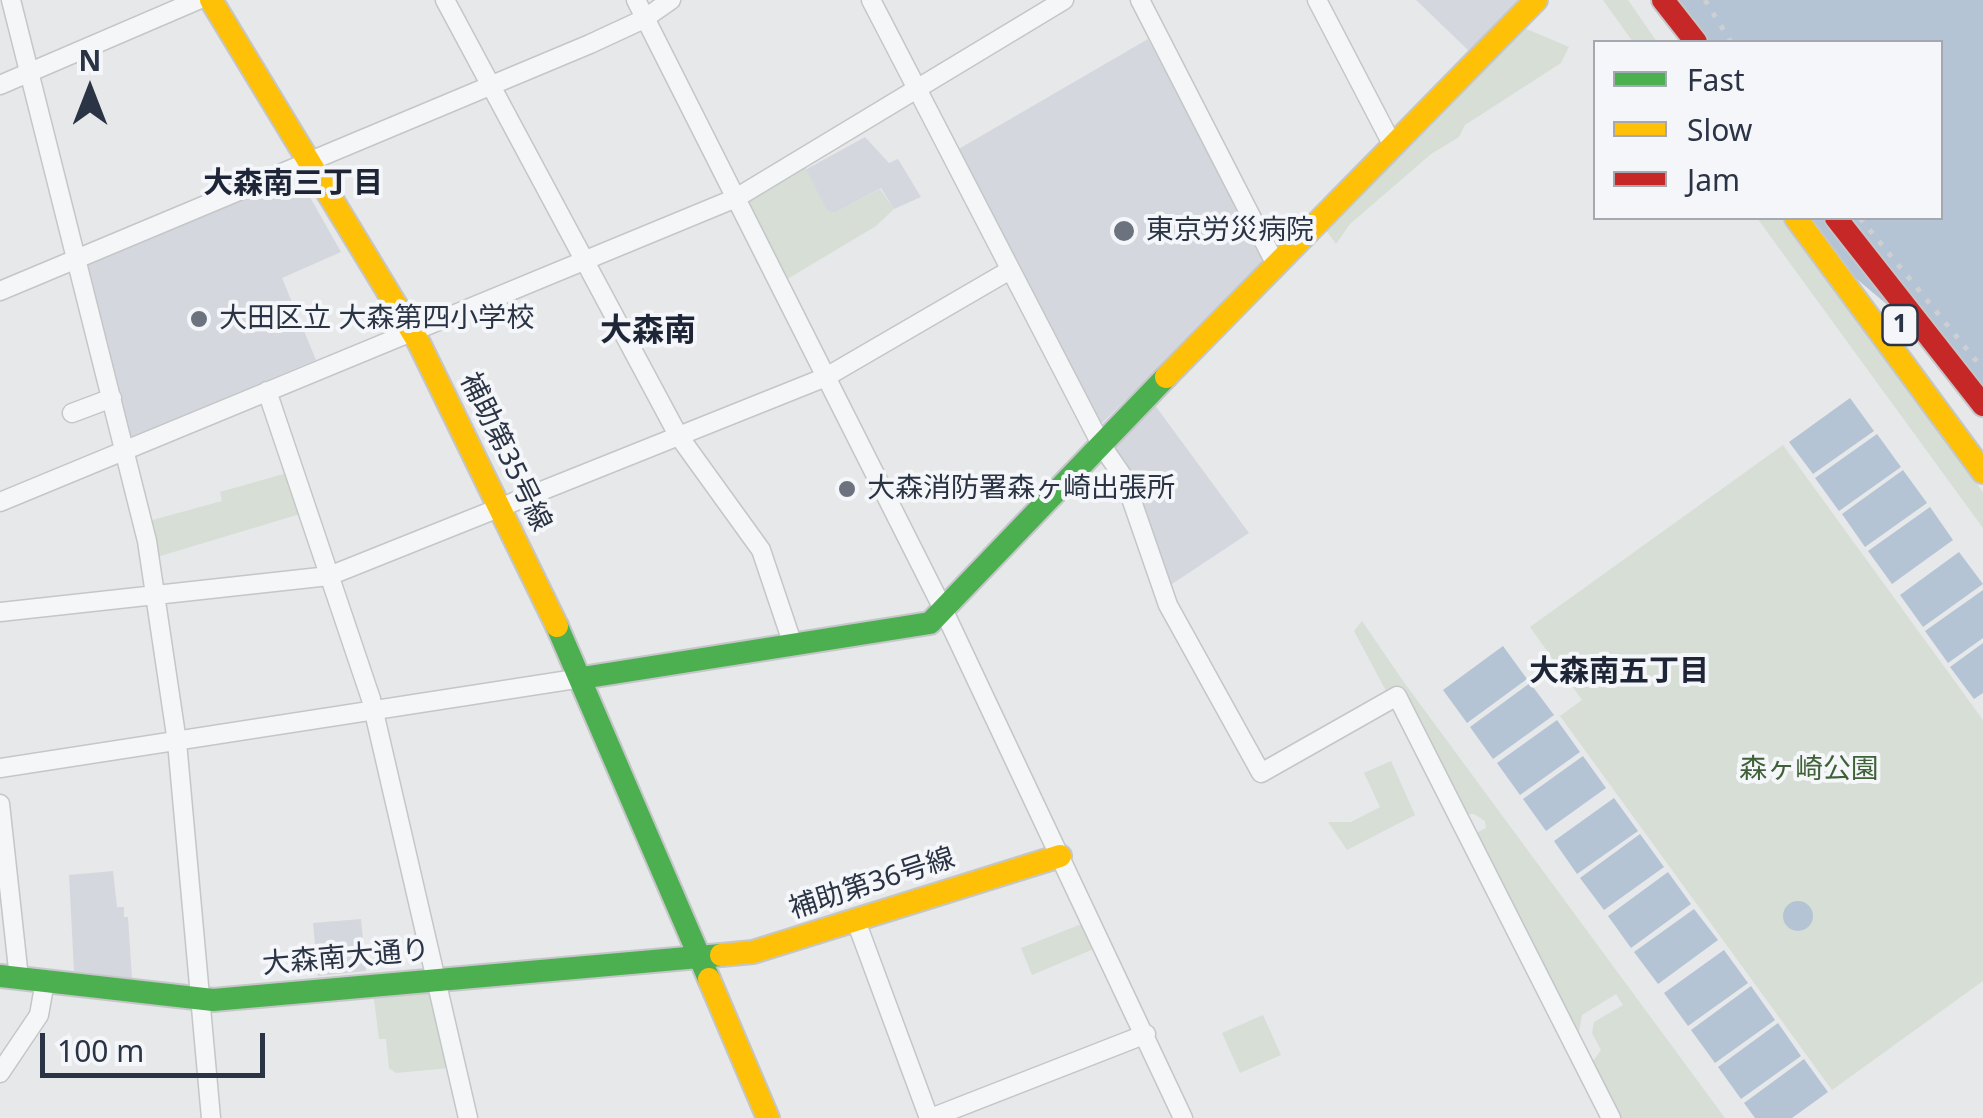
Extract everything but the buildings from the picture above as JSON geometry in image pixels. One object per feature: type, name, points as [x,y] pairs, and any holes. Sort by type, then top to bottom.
[{"type":"main road","name":"補助第35号線","points":[[211,0],[412,330],[582,678],[768,1118]]},
{"type":"main road","points":[[582,678],[930,622],[1275,262],[1536,0]]},
{"type":"main road","points":[[1641,0],[1671,40]]},
{"type":"main road","points":[[1664,0],[1694,40]]},
{"type":"main road","points":[[1797,220],[1983,472]]},
{"type":"main road","name":"1","points":[[1815,220],[1983,436]]},
{"type":"main road","name":"1","points":[[1838,220],[1983,405]]},
{"type":"main road","name":"補助第36号線","points":[[699,956],[753,952],[1060,856]]},
{"type":"main road","name":"大森南大通り","points":[[10,977],[200,1000],[699,956]]},
{"type":"street","points":[[11,0],[126,450],[156,598],[177,742],[211,1118]]},
{"type":"street","points":[[0,85],[198,0]]},
{"type":"street","points":[[444,0],[678,435],[761,550],[793,646]]},
{"type":"street","points":[[636,0],[943,609],[1183,1118]]},
{"type":"street","points":[[0,291],[644,19],[671,0]]},
{"type":"street","points":[[871,0],[1102,446],[1124,478],[1168,605],[1261,773],[1397,696],[1611,1118]]},
{"type":"street","points":[[0,502],[736,198],[1064,0]]},
{"type":"street","points":[[1140,0],[1275,262]]},
{"type":"street","points":[[1317,0],[1392,144]]},
{"type":"street","points":[[0,612],[156,598],[329,576],[826,377],[1010,270]]},
{"type":"street","points":[[267,392],[373,711],[468,1118]]},
{"type":"street","points":[[72,412],[112,398]]},
{"type":"street","points":[[0,768],[582,678]]},
{"type":"street","points":[[0,804],[10,977]]},
{"type":"street","points":[[856,921],[930,1118],[1146,1034]]},
{"type":"street","points":[[0,1073],[38,1015],[45,982]]},
{"type":"shaded area","points":[[1416,0],[1521,0],[1469,51]]},
{"type":"shaded area","name":"東京労災病院","points":[[1148,39],[1263,256],[1259,271],[1099,426],[957,150]]},
{"type":"shaded area","points":[[865,137],[889,163],[898,159],[921,197],[894,209],[881,188],[835,213],[827,211],[805,170]]},
{"type":"shaded area","name":"大田区立 大森第四小学校","points":[[298,176],[341,252],[282,278],[316,360],[130,438],[87,261]]},
{"type":"shaded area","points":[[1154,404],[1249,533],[1172,584],[1165,582],[1108,449]]},
{"type":"shaded area","points":[[113,871],[117,907],[124,907],[124,917],[128,917],[132,978],[74,971],[69,875]]},
{"type":"shaded area","points":[[361,919],[366,971],[318,976],[313,923]]},
{"type":"green space","points":[[1603,0],[1633,0],[1662,40],[1632,40]]},
{"type":"green space","points":[[1522,27],[1569,47],[1561,63],[1465,125],[1459,137],[1431,154],[1350,224],[1336,244],[1326,230]]},
{"type":"green space","points":[[801,159],[827,211],[835,213],[880,189],[894,209],[876,226],[779,284],[736,198]]},
{"type":"green space","points":[[1758,220],[1786,220],[1983,492],[1983,528]]},
{"type":"green space","name":"森ヶ崎公園","points":[[1783,445],[1983,720],[1983,981],[1832,1090],[1560,716],[1582,700],[1530,627]]},
{"type":"green space","points":[[287,473],[300,514],[157,557],[149,521],[222,501],[220,492]]},
{"type":"green space","points":[[1362,621],[1725,1118],[1618,1118],[1591,1064],[1601,1050],[1592,1033],[1594,1022],[1623,1005],[1616,994],[1582,1015],[1578,1038],[1472,835],[1486,828],[1485,821],[1474,814],[1461,814],[1394,687],[1386,691],[1354,631]]},
{"type":"green space","points":[[1391,761],[1415,815],[1347,850],[1328,822],[1351,822],[1380,807],[1364,773]]},
{"type":"green space","points":[[1084,923],[1096,948],[1032,975],[1021,948]]},
{"type":"green space","points":[[430,993],[449,1068],[396,1073],[389,1068],[386,1039],[379,1039],[374,999]]},
{"type":"green space","points":[[1263,1015],[1281,1055],[1240,1073],[1222,1033]]},
{"type":"water","points":[[1633,0],[1983,0],[1983,385],[1786,220],[1943,220],[1943,40],[1662,40]]},
{"type":"water","points":[[1850,398],[1874,431],[1813,474],[1789,442]]},
{"type":"water","points":[[1877,434],[1901,467],[1839,511],[1815,478]]},
{"type":"water","points":[[1903,470],[1927,503],[1865,547],[1842,514]]},
{"type":"water","points":[[1930,507],[1953,540],[1892,584],[1868,551]]},
{"type":"water","points":[[1959,552],[1983,584],[1923,627],[1900,595]]},
{"type":"water","points":[[1983,590],[1983,638],[1948,663],[1925,631]]},
{"type":"water","points":[[1983,643],[1983,693],[1974,699],[1950,667]]},
{"type":"water","points":[[1503,646],[1527,679],[1467,723],[1443,690]]},
{"type":"water","points":[[1530,683],[1554,715],[1493,759],[1470,727]]},
{"type":"water","points":[[1557,720],[1580,752],[1520,795],[1497,763]]},
{"type":"water","points":[[1583,756],[1606,788],[1546,831],[1523,799]]},
{"type":"water","points":[[1614,798],[1638,831],[1577,874],[1554,841]]},
{"type":"water","points":[[1640,834],[1664,867],[1604,910],[1580,878]]},
{"type":"water","points":[[1668,872],[1691,904],[1631,948],[1608,916]]},
{"type":"water","points":[[1798,901],[1812,910],[1813,916],[1804,930],[1798,931],[1784,922],[1783,916],[1792,902]]},
{"type":"water","points":[[1694,909],[1718,940],[1658,984],[1634,952]]},
{"type":"water","points":[[1724,950],[1748,983],[1688,1026],[1664,993]]},
{"type":"water","points":[[1751,986],[1775,1020],[1715,1063],[1691,1030]]},
{"type":"water","points":[[1778,1023],[1801,1056],[1741,1099],[1718,1067]]},
{"type":"water","points":[[1804,1059],[1828,1092],[1792,1118],[1755,1118],[1744,1103]]},
{"type":"pier","points":[[1628,0],[1674,0],[1704,40],[1656,40]]},
{"type":"railway","points":[[1705,0],[1730,40]]},
{"type":"railway","points":[[1862,220],[1983,369]]},
{"type":"traffic: fast","points":[[582,678],[930,623],[1166,377]]},
{"type":"traffic: fast","points":[[557,626],[709,979]]},
{"type":"traffic: fast","points":[[0,976],[213,1000],[721,955]]},
{"type":"traffic: slow","points":[[211,0],[419,343],[557,626]]},
{"type":"traffic: slow","points":[[1166,377],[1536,0]]},
{"type":"traffic: slow","points":[[1797,220],[1983,472]]},
{"type":"traffic: slow","points":[[721,955],[753,952],[1060,856]]},
{"type":"traffic: slow","points":[[709,979],[768,1118]]},
{"type":"traffic: jam","points":[[1663,0],[1694,40]]},
{"type":"traffic: jam","points":[[1838,220],[1983,405]]},
{"type":"place","name":"東京労災病院","points":[[1124,231]]},
{"type":"place","name":"大田区立 大森第四小学校","points":[[199,319]]},
{"type":"place","name":"大森消防署森ヶ崎出張所","points":[[847,489]]},
{"type":"district","name":"大森南三丁目","points":[[293,184]]},
{"type":"district","name":"大森南","points":[[648,332]]},
{"type":"district","name":"大森南五丁目","points":[[1619,672]]}]
